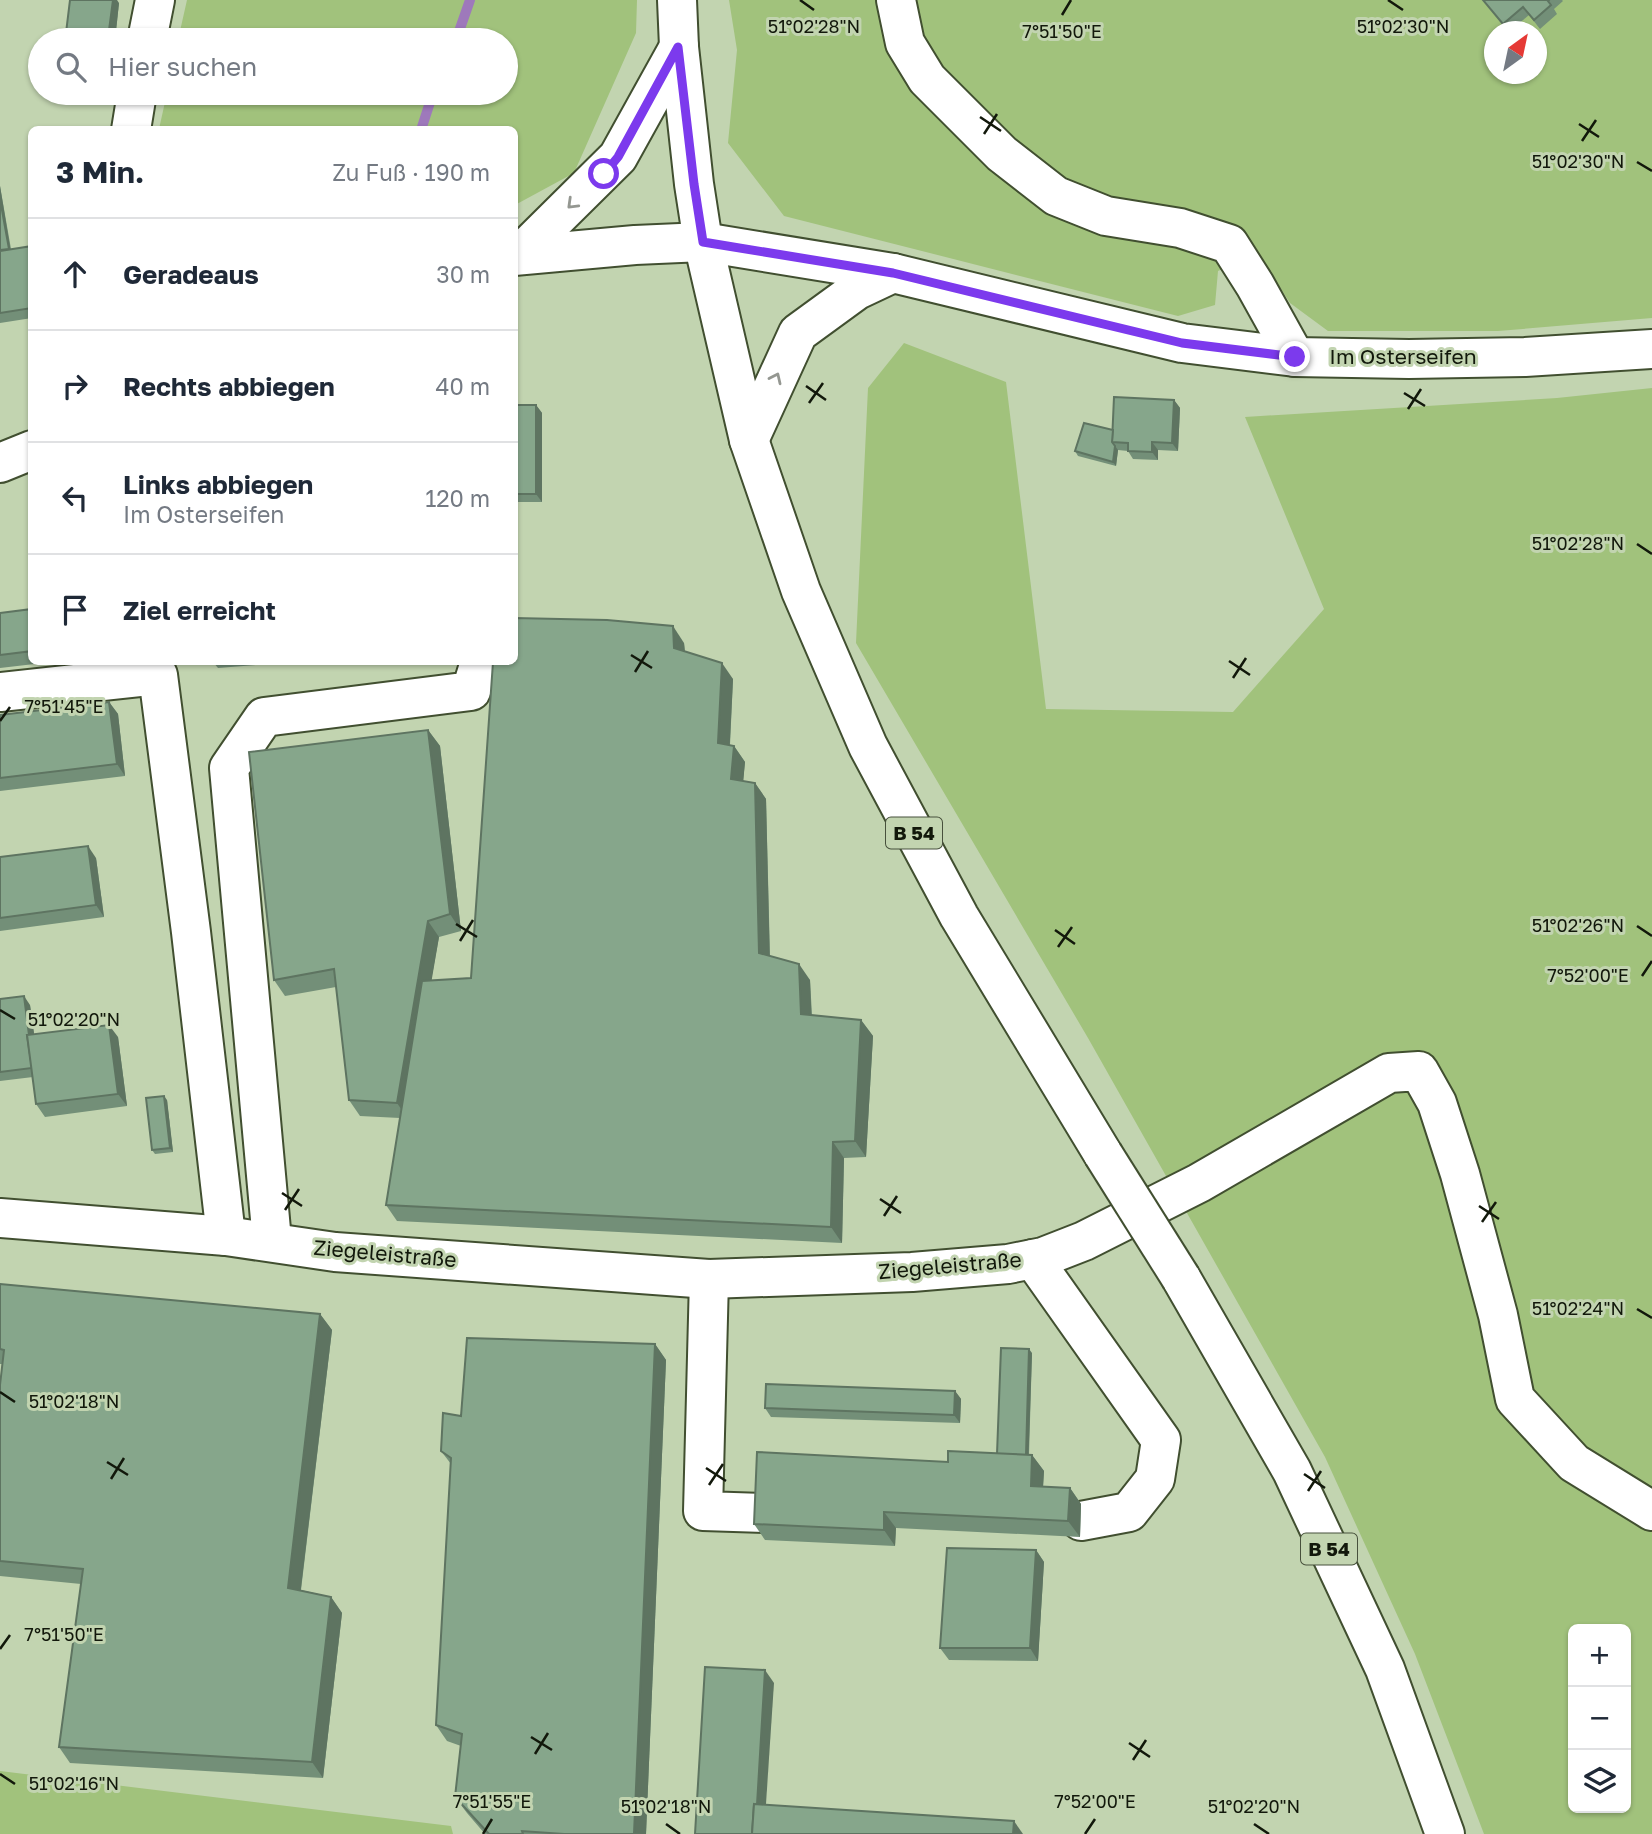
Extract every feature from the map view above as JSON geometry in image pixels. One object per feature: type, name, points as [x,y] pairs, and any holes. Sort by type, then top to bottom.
[{"type":"street","points":[[149,28],[155,0]]},
{"type":"street","name":"B 54","points":[[677,0],[678,47],[703,242],[749,440],[802,591],[868,746],[959,916],[1102,1154],[1181,1279],[1292,1471],[1385,1669],[1446,1834]]},
{"type":"street","points":[[896,0],[905,43],[927,79],[1002,154],[1056,196],[1106,216],[1180,229],[1229,244],[1295,357]]},
{"type":"street","points":[[518,255],[618,157],[678,47]]},
{"type":"street","points":[[132,126],[135,105]]},
{"type":"street","name":"Im Osterseifen","points":[[518,256],[635,245],[703,242],[893,273],[1182,343],[1295,357],[1525,357],[1652,349]]},
{"type":"street","points":[[749,440],[797,333],[857,290],[893,273]]},
{"type":"street","points":[[0,463],[28,452]]},
{"type":"street","points":[[272,1241],[229,768],[264,717],[471,691],[479,665]]},
{"type":"street","points":[[0,692],[158,675],[226,1236]]},
{"type":"street","name":"Ziegeleistraße","points":[[0,1218],[226,1236],[335,1252],[709,1279],[912,1272],[1008,1264],[1038,1258],[1084,1241],[1199,1183],[1389,1073],[1419,1071],[1437,1102],[1460,1174],[1498,1315],[1516,1399],[1574,1463],[1652,1511]]},
{"type":"street","points":[[1038,1258],[1161,1440],[1156,1479],[1129,1512],[1081,1521]]},
{"type":"street","points":[[709,1279],[704,1511],[766,1513]]},
{"type":"green space","points":[[187,0],[637,0],[636,33],[574,173],[518,203],[518,126],[160,126],[164,105],[518,105],[518,28],[181,28]]},
{"type":"green space","points":[[729,0],[1652,0],[1652,318],[1498,331],[1328,331],[1290,303],[1258,253],[1218,271],[1215,305],[1178,316],[784,216],[728,143],[737,50]]},
{"type":"green space","points":[[904,343],[1006,382],[1046,709],[1233,712],[1324,609],[1245,417],[1557,398],[1652,388],[1652,1834],[1484,1834],[1415,1654],[1325,1457],[1088,1038],[856,643],[868,388]]},
{"type":"green space","points":[[0,1771],[451,1826],[453,1834],[0,1834]]},
{"type":"building","points":[[70,0],[113,0],[109,28],[67,28]]},
{"type":"building","points":[[1483,0],[1549,0],[1551,5],[1534,20],[1523,7],[1507,21],[1500,21]]},
{"type":"building","points":[[0,199],[9,249],[0,250]]},
{"type":"building","points":[[28,247],[28,309],[0,313],[0,251]]},
{"type":"building","points":[[1114,397],[1174,400],[1172,443],[1152,442],[1152,452],[1128,451],[1128,443],[1112,442]]},
{"type":"building","points":[[518,405],[536,405],[536,494],[518,494]]},
{"type":"building","points":[[1084,423],[1113,430],[1113,462],[1075,451]]},
{"type":"building","points":[[28,610],[28,652],[0,655],[0,613]]},
{"type":"building","points":[[518,618],[607,620],[673,626],[674,648],[722,663],[718,743],[734,746],[731,779],[755,783],[759,953],[799,964],[801,1014],[861,1020],[855,1141],[833,1142],[831,1227],[386,1205],[422,981],[471,978],[493,665],[518,665]]},
{"type":"building","points":[[109,702],[117,764],[0,778],[0,715]]},
{"type":"building","points":[[428,730],[450,914],[428,921],[397,1103],[349,1100],[334,969],[274,980],[249,752]]},
{"type":"building","points":[[88,846],[96,905],[0,918],[0,857]]},
{"type":"building","points":[[24,996],[32,1068],[0,1072],[0,999]]},
{"type":"building","points":[[109,1025],[118,1094],[36,1104],[27,1035]]},
{"type":"building","points":[[164,1096],[170,1148],[152,1150],[146,1098]]},
{"type":"building","points":[[0,1284],[320,1314],[288,1588],[331,1597],[312,1762],[59,1747],[83,1569],[0,1561],[0,1385],[4,1350],[0,1349]]},
{"type":"building","points":[[467,1338],[655,1344],[634,1834],[522,1831],[523,1834],[489,1834],[455,1797],[462,1734],[436,1725],[451,1458],[441,1451],[443,1413],[461,1416]]},
{"type":"building","points":[[1001,1348],[1029,1349],[1026,1455],[997,1454]]},
{"type":"building","points":[[766,1384],[955,1391],[954,1415],[765,1408]]},
{"type":"building","points":[[948,1451],[1032,1455],[1031,1486],[1070,1488],[1068,1521],[884,1512],[884,1530],[754,1524],[757,1452],[948,1462]]},
{"type":"building","points":[[947,1548],[1036,1550],[1030,1648],[940,1648]]},
{"type":"building","points":[[705,1667],[765,1670],[757,1805],[754,1804],[752,1834],[695,1834]]},
{"type":"building","points":[[754,1804],[1014,1821],[1013,1834],[752,1834]]},
{"type":"waterway","points":[[460,28],[470,0]]},
{"type":"waterway","points":[[422,126],[429,105]]},
{"type":"route","points":[[604,174],[618,157],[678,47],[703,242],[893,273],[1182,343],[1295,357]]}]
